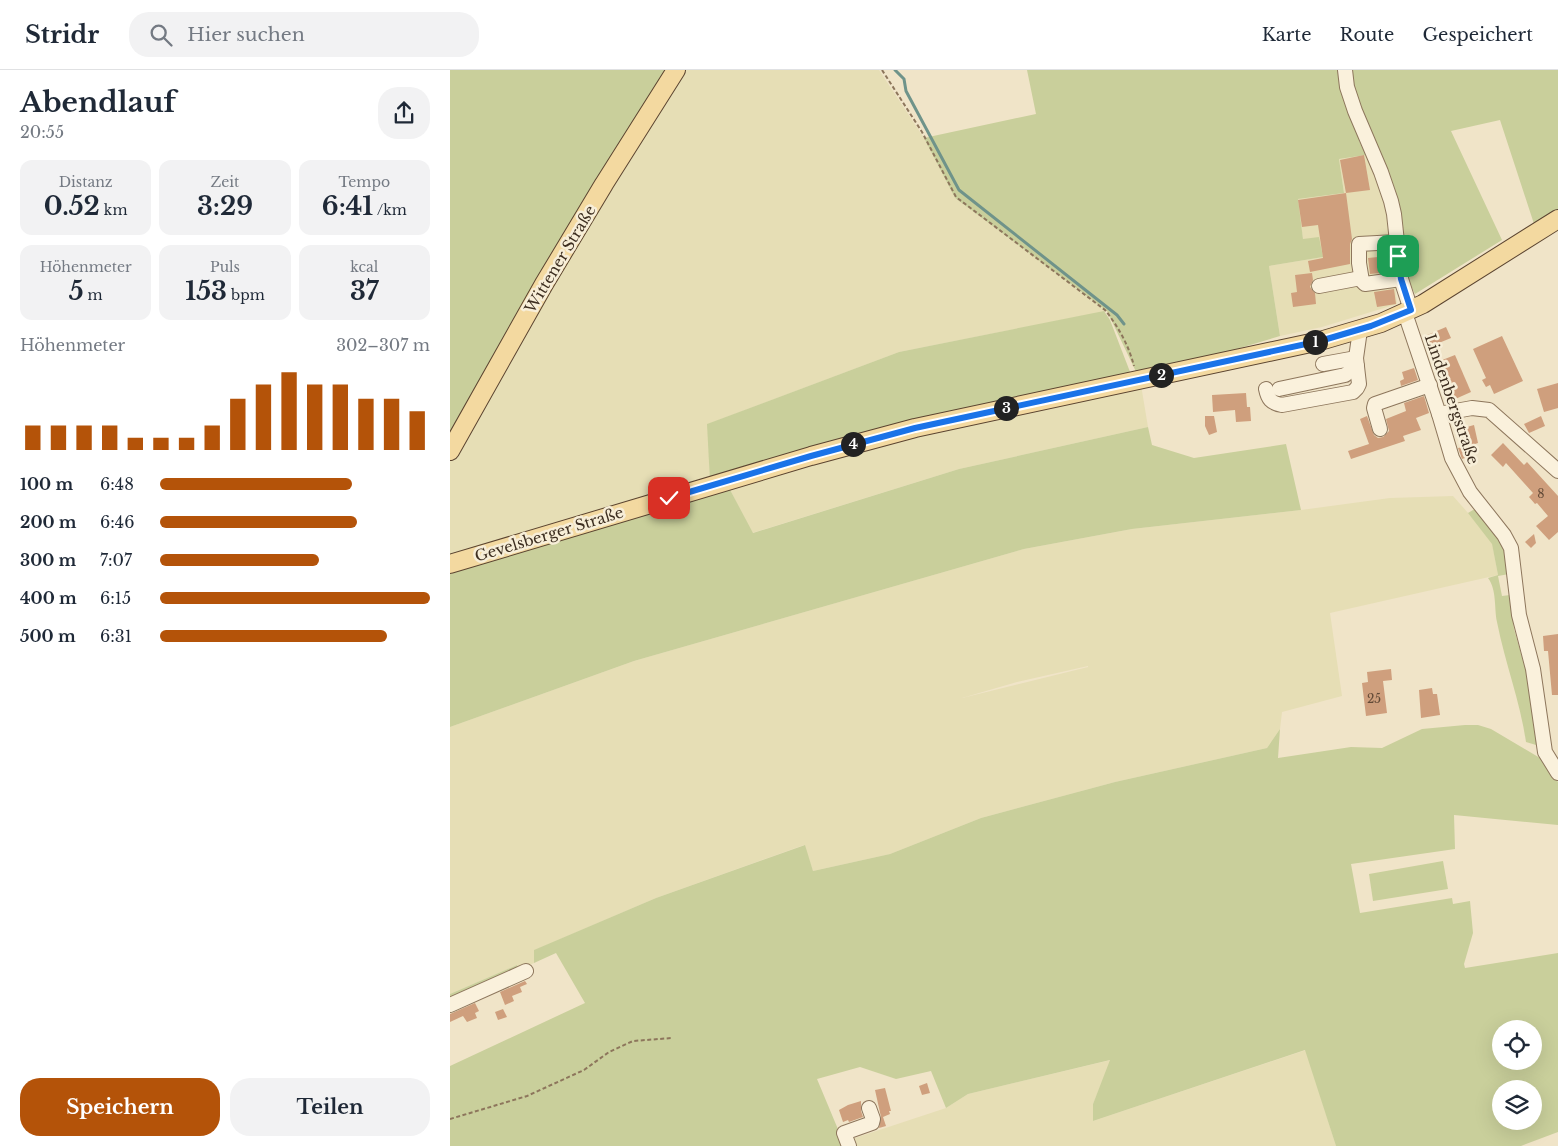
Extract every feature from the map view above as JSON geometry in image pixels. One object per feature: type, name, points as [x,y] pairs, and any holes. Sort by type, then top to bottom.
[{"type":"main road","name":"Wittener Straße","points":[[450,451],[544,284],[676,70]]},
{"type":"main road","name":"Gevelsberger Straße","points":[[450,564],[860,442],[1034,401],[1320,341],[1360,330],[1408,311],[1461,282],[1558,219]]},
{"type":"street","name":"Lindenbergstraße","points":[[1345,70],[1355,111],[1389,194],[1394,214],[1401,279],[1408,311],[1452,458],[1470,492],[1504,535],[1510,548],[1519,615],[1533,669],[1545,752],[1558,773]]},
{"type":"street","points":[[1396,242],[1359,244],[1361,278],[1365,284],[1401,279]]},
{"type":"street","points":[[1319,286],[1361,278]]},
{"type":"street","points":[[1272,389],[1345,375],[1356,362],[1360,330]]},
{"type":"street","points":[[1323,364],[1356,362]]},
{"type":"street","points":[[1380,429],[1374,408],[1375,404],[1430,385]]},
{"type":"street","points":[[1439,414],[1472,408],[1489,410],[1556,466]]},
{"type":"street","points":[[450,1005],[526,971]]},
{"type":"street","points":[[849,1146],[844,1133],[872,1123],[873,1119],[870,1108]]},
{"type":"path","points":[[882,70],[922,132],[956,197],[1105,310],[1123,338],[1133,364],[1136,381]]},
{"type":"path","points":[[450,1119],[527,1096],[584,1070],[609,1052],[633,1041],[672,1038]]},
{"type":"shaded area","points":[[682,70],[879,70],[924,138],[955,198],[1107,311],[899,352],[708,424],[710,482],[450,560],[450,461],[512,350]]},
{"type":"shaded area","points":[[1366,155],[1384,200],[1389,223],[1397,304],[1322,327],[1280,336],[1269,266],[1323,257],[1303,239],[1297,199],[1344,193],[1339,159]]},
{"type":"shaded area","points":[[1141,385],[1148,427],[959,469],[752,533],[728,486],[842,451]]},
{"type":"shaded area","points":[[1453,496],[1492,543],[1498,575],[1330,613],[1342,696],[1282,712],[1280,729],[1267,748],[1115,782],[981,818],[890,854],[813,871],[804,845],[656,898],[535,950],[534,963],[519,970],[517,965],[450,994],[450,727],[634,661],[1024,549],[1132,529],[1390,498]],"holes":[[[1088,667],[962,698],[1017,682]]]},
{"type":"shaded area","points":[[1306,1050],[1336,1146],[852,1146],[849,1140],[946,1108],[968,1094],[1111,1060],[1093,1104],[1093,1121]]},
{"type":"green space","points":[[450,70],[672,70],[450,443]]},
{"type":"green space","points":[[1027,70],[1558,70],[1558,219],[1536,230],[1500,120],[1451,131],[1502,240],[1415,294],[1406,264],[1400,209],[1395,190],[1370,137],[1359,141],[1366,155],[1339,159],[1344,193],[1298,199],[1303,239],[1319,237],[1323,257],[1269,266],[1280,336],[1139,378],[1107,311],[955,198],[924,138],[1036,114]]},
{"type":"green space","points":[[1104,311],[1110,320],[1132,377],[710,482],[707,424],[899,352]]},
{"type":"green space","points":[[1148,427],[1152,445],[1194,458],[1286,444],[1301,510],[1132,529],[1024,549],[634,661],[450,727],[450,574],[536,543],[728,486],[753,533],[959,469]]},
{"type":"green space","points":[[1478,507],[1505,546],[1509,574],[1498,576],[1502,596],[1510,595],[1514,629],[1526,671],[1536,721],[1536,745],[1526,742],[1500,637],[1493,588],[1488,578],[1498,575],[1492,544],[1468,513]]},
{"type":"green space","points":[[1478,725],[1491,729],[1540,758],[1558,782],[1558,825],[1454,815],[1455,849],[1351,864],[1360,913],[1452,898],[1453,904],[1470,901],[1473,933],[1464,964],[1465,968],[1558,953],[1558,1132],[1521,1146],[1336,1146],[1305,1050],[1093,1121],[1093,1104],[1110,1060],[968,1094],[946,1108],[931,1071],[896,1079],[860,1067],[817,1079],[845,1146],[450,1146],[450,1066],[585,1003],[556,953],[534,963],[534,950],[656,898],[805,845],[813,871],[890,854],[981,818],[1115,782],[1267,748],[1280,729],[1278,758],[1351,747],[1382,748],[1422,729]]},
{"type":"green space","points":[[1443,861],[1448,889],[1373,901],[1369,874]]},
{"type":"green space","points":[[517,965],[519,970],[450,1001],[450,994]]},
{"type":"building","points":[[1364,155],[1370,190],[1346,193],[1340,160]]},
{"type":"building","points":[[1346,193],[1352,239],[1350,244],[1350,264],[1310,272],[1308,261],[1323,258],[1318,225],[1302,227],[1298,200]]},
{"type":"building","points":[[1388,256],[1391,272],[1370,274],[1368,258]]},
{"type":"building","points":[[1312,273],[1313,280],[1310,287],[1315,293],[1316,304],[1293,307],[1291,293],[1297,292],[1295,275]]},
{"type":"building","points":[[1394,289],[1396,304],[1377,307],[1374,292]]},
{"type":"building","points":[[1446,327],[1451,338],[1429,347],[1425,336]]},
{"type":"building","points":[[1502,336],[1523,381],[1494,394],[1490,385],[1486,387],[1482,380],[1486,378],[1473,349]]},
{"type":"building","points":[[1455,355],[1471,392],[1453,400],[1437,362]]},
{"type":"building","points":[[1414,368],[1418,380],[1401,386],[1400,381],[1404,379],[1402,372]]},
{"type":"building","points":[[1558,383],[1558,408],[1544,412],[1537,389]]},
{"type":"building","points":[[1246,393],[1251,421],[1236,422],[1235,410],[1213,412],[1212,395]]},
{"type":"building","points":[[1424,396],[1429,413],[1416,418],[1421,430],[1403,436],[1405,441],[1351,459],[1348,451],[1369,444],[1360,419],[1367,416],[1374,435],[1378,438],[1383,437],[1389,431],[1386,419],[1406,411],[1404,403]]},
{"type":"building","points":[[1205,416],[1214,416],[1217,432],[1209,435],[1205,426]]},
{"type":"building","points":[[1541,416],[1545,426],[1529,433],[1524,424]]},
{"type":"building","points":[[1474,425],[1478,443],[1466,447],[1468,457],[1462,459],[1458,448],[1464,447],[1460,429]]},
{"type":"building","points":[[1503,443],[1524,465],[1527,462],[1558,496],[1558,532],[1549,540],[1536,526],[1548,516],[1529,497],[1533,493],[1506,463],[1503,467],[1491,455]]},
{"type":"building","points":[[1534,534],[1536,543],[1531,548],[1525,542]]},
{"type":"building","points":[[1558,634],[1558,695],[1552,695],[1548,651],[1544,651],[1543,636]]},
{"type":"building","points":[[1391,669],[1392,680],[1383,681],[1387,713],[1366,716],[1362,683],[1368,682],[1367,672]]},
{"type":"building","points":[[1432,688],[1433,694],[1437,694],[1440,715],[1421,718],[1419,690]]},
{"type":"building","points":[[525,981],[527,984],[520,987],[522,992],[512,996],[514,1001],[505,1005],[500,992]]},
{"type":"building","points":[[475,1003],[479,1011],[475,1013],[477,1018],[467,1022],[463,1016],[450,1022],[450,1014]]},
{"type":"building","points":[[503,1009],[507,1017],[498,1020],[495,1012]]},
{"type":"building","points":[[927,1083],[930,1093],[922,1095],[919,1086]]},
{"type":"building","points":[[885,1088],[891,1111],[889,1111],[890,1114],[883,1117],[886,1126],[879,1128],[881,1117],[875,1090]]},
{"type":"building","points":[[861,1101],[863,1117],[843,1122],[839,1110]]},
{"type":"waterway","points":[[895,70],[904,79],[906,91],[959,190],[1117,315],[1124,324]]},
{"type":"route","points":[[669,498],[860,442],[915,428],[1034,401],[1272,352],[1360,330],[1411,310],[1401,279],[1398,256]]}]
